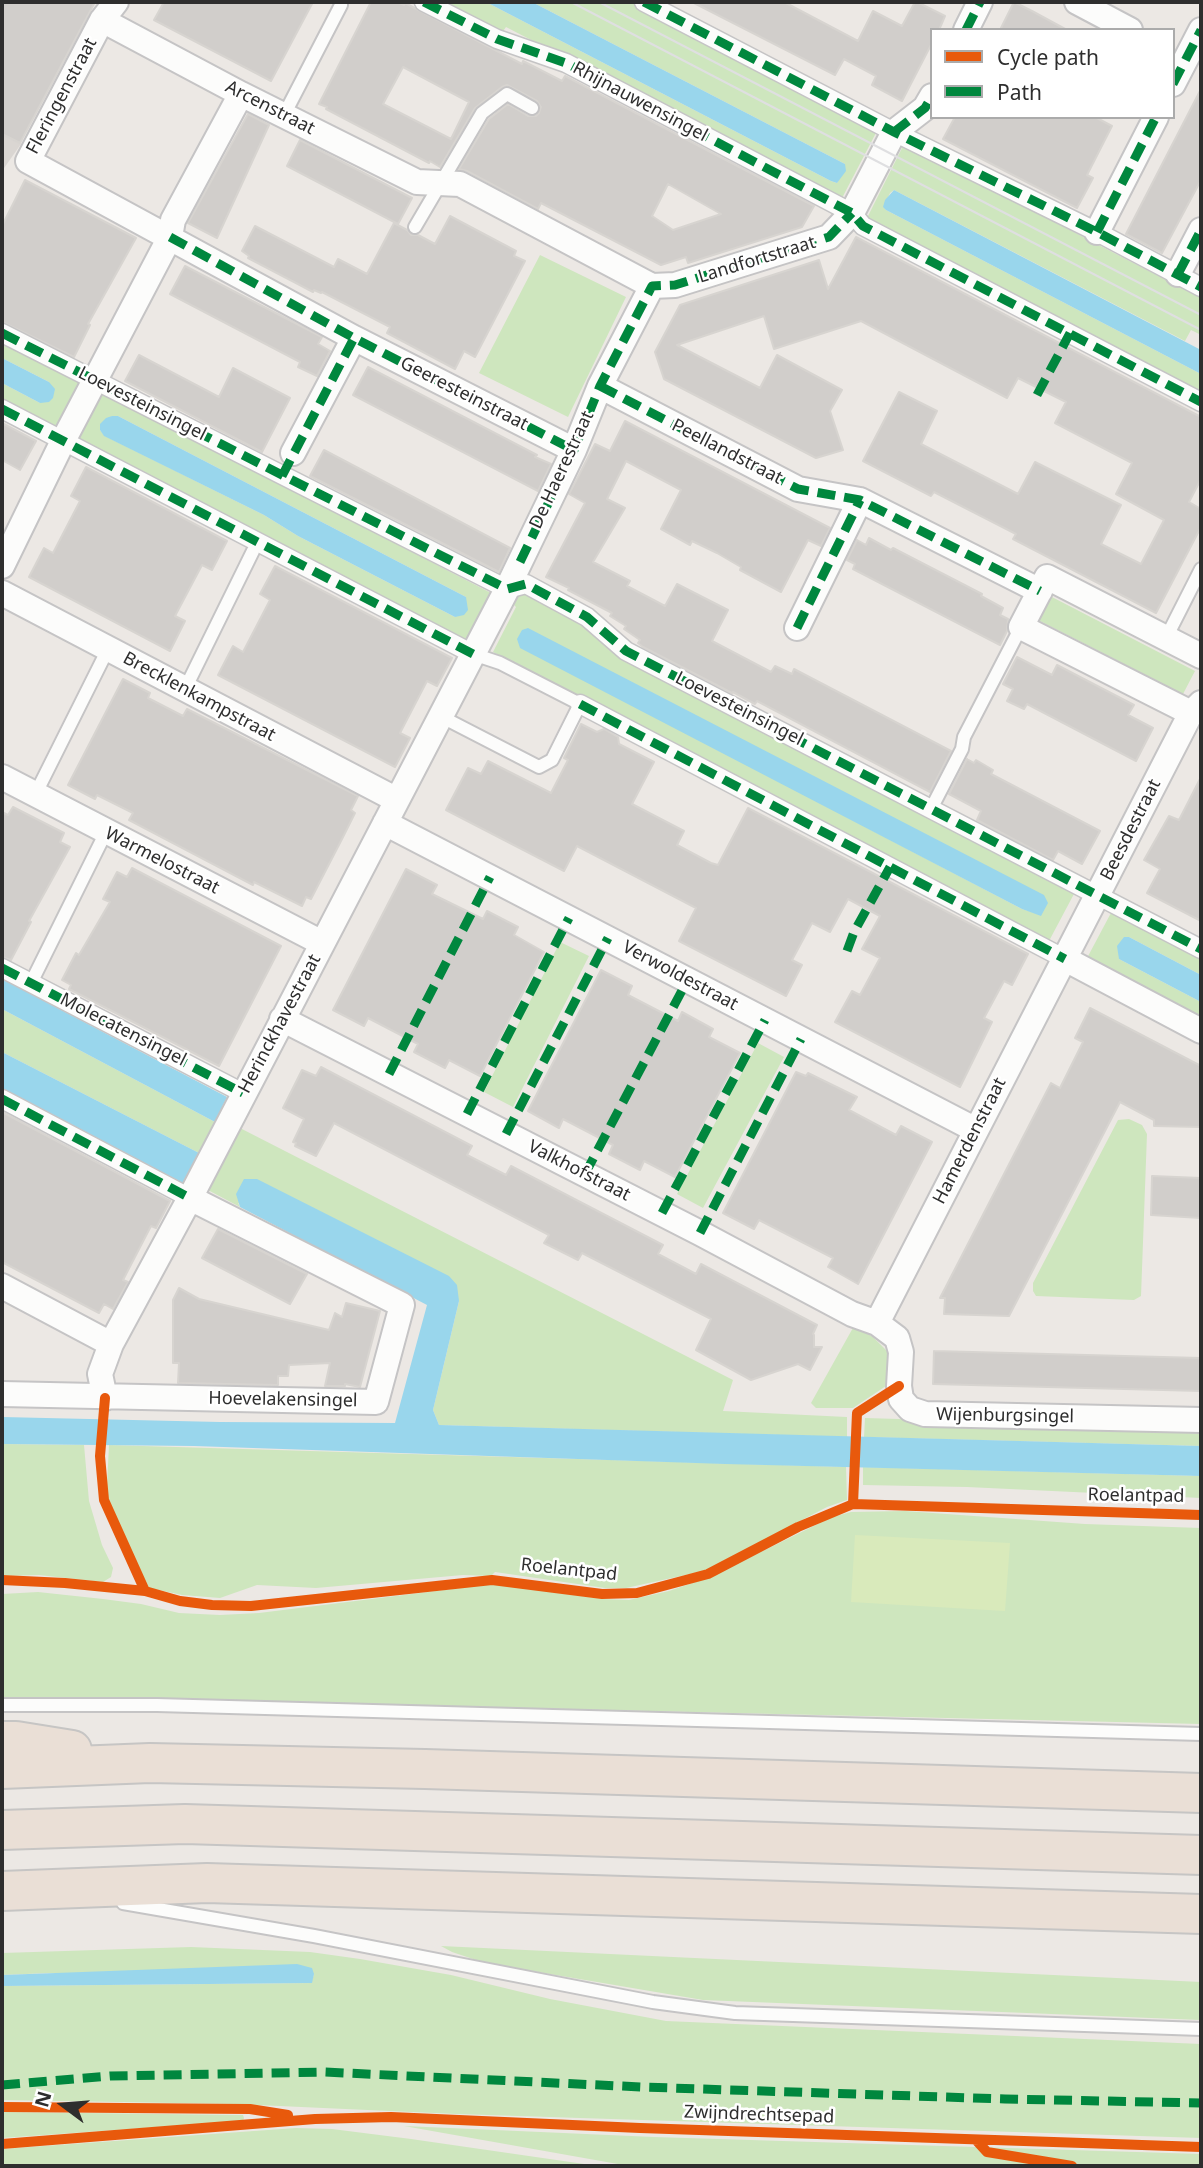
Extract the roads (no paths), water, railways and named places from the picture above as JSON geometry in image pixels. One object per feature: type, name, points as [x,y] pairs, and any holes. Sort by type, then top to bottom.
[{"type":"highway","points":[[2,1741],[150,1763]]},
{"type":"highway","points":[[2,1769],[150,1763],[1201,1793]]},
{"type":"highway","points":[[2,1830],[185,1824],[1201,1854]]},
{"type":"highway","points":[[2,1891],[208,1884],[1201,1914]]},
{"type":"street","name":"Rhijnauwensingel","points":[[424,2],[498,39],[566,63],[852,213],[863,226],[1201,402]]},
{"type":"street","points":[[644,2],[1201,287]]},
{"type":"street","points":[[967,28],[980,2]]},
{"type":"street","points":[[1077,2],[1126,28]]},
{"type":"street","name":"Arcenstraat","points":[[109,11],[241,94],[417,182],[460,184],[652,286]]},
{"type":"street","name":"Fleringenstraat","points":[[109,11],[28,161],[170,237]]},
{"type":"street","points":[[1175,81],[1201,30]]},
{"type":"street","points":[[2,566],[63,441],[170,237],[173,220],[241,94]]},
{"type":"street","points":[[852,213],[894,132],[925,108],[930,99]]},
{"type":"street","points":[[1097,232],[1155,119]]},
{"type":"street","name":"Landfortstraat","points":[[652,286],[675,285],[829,237],[852,213]]},
{"type":"street","points":[[1178,274],[1201,230]]},
{"type":"street","name":"Geeresteinstraat","points":[[170,237],[354,338],[574,450]]},
{"type":"street","name":"De Haerestraat","points":[[473,654],[574,450],[600,386],[652,286]]},
{"type":"street","name":"Loevesteinsingel","points":[[2,332],[507,589],[526,584],[587,617],[626,650],[1201,949]]},
{"type":"street","points":[[282,476],[354,338]]},
{"type":"street","name":"Peellandstraat","points":[[600,386],[798,489],[860,500],[1040,592]]},
{"type":"street","points":[[2,409],[255,546],[473,654]]},
{"type":"street","points":[[797,628],[860,500]]},
{"type":"street","points":[[1196,708],[1021,627],[1048,577],[1201,656]]},
{"type":"street","name":"Brecklenkampstraat","points":[[2,593],[397,800]]},
{"type":"street","name":"Herinckhavestraat","points":[[105,1398],[100,1374],[111,1344],[190,1198],[473,654]]},
{"type":"street","points":[[580,704],[1201,1031]]},
{"type":"street","name":"Beesdestraat","points":[[1065,959],[1196,708]]},
{"type":"street","name":"Warmelostraat","points":[[2,777],[322,943]]},
{"type":"street","name":"Verwoldestraat","points":[[385,822],[976,1130]]},
{"type":"street","name":"Hamerdenstraat","points":[[877,1323],[1065,959]]},
{"type":"street","name":"Molecatensingel","points":[[2,968],[243,1093]]},
{"type":"street","name":"Valkhofstraat","points":[[282,1020],[852,1314],[877,1323]]},
{"type":"street","points":[[2,1099],[190,1198]]},
{"type":"street","name":"Hoevelakensingel","points":[[105,1398],[376,1402],[402,1305],[190,1198]]},
{"type":"street","points":[[2,1286],[111,1344]]},
{"type":"street","name":"Wijenburgsingel","points":[[877,1323],[897,1338],[901,1352],[901,1399],[910,1409],[925,1414],[1201,1420]]},
{"type":"street","points":[[2,1394],[105,1398]]},
{"type":"lane","points":[[284,115],[341,5]]},
{"type":"lane","points":[[415,227],[482,113],[508,94],[532,108]]},
{"type":"lane","points":[[185,690],[255,546]]},
{"type":"lane","points":[[1166,638],[1201,569]]},
{"type":"lane","points":[[931,809],[962,749],[964,737],[1021,627]]},
{"type":"lane","points":[[35,795],[108,649]]},
{"type":"lane","points":[[440,716],[539,767],[552,760],[580,704],[500,663],[473,654]]},
{"type":"lane","points":[[31,983],[106,832]]},
{"type":"lane","points":[[2,1705],[158,1705],[1201,1734]]},
{"type":"lane","points":[[44,1889],[314,1936],[653,2002],[735,2013],[1201,2029]]},
{"type":"water","points":[[486,2],[532,2],[845,164],[846,171],[837,183],[831,181]]},
{"type":"water","points":[[894,190],[1201,350],[1201,374],[886,210],[883,207],[885,200]]},
{"type":"water","points":[[2,358],[49,382],[55,389],[53,398],[49,402],[40,403],[2,383]]},
{"type":"water","points":[[112,416],[118,416],[466,597],[468,610],[464,615],[455,617],[298,536],[264,515],[104,436],[100,424]]},
{"type":"water","points":[[528,628],[1044,895],[1048,903],[1041,916],[1022,909],[520,648],[517,639],[522,630]]},
{"type":"water","points":[[1124,937],[1129,937],[1201,975],[1201,1002],[1119,959],[1117,946]]},
{"type":"water","points":[[2,979],[227,1097],[215,1122],[2,1009]]},
{"type":"water","points":[[2,1052],[199,1153],[183,1183],[2,1088]]},
{"type":"water","points":[[244,1179],[257,1179],[449,1276],[457,1285],[459,1301],[433,1410],[439,1425],[1201,1446],[1201,1476],[725,1464],[194,1446],[2,1444],[2,1417],[395,1423],[427,1305],[240,1207],[236,1194]]},
{"type":"water","points":[[297,1964],[312,1968],[312,1983],[2,1986],[2,1975]]},
{"type":"tram line","points":[[571,2],[1201,330]]},
{"type":"tram line","points":[[599,2],[1201,315]]}]
